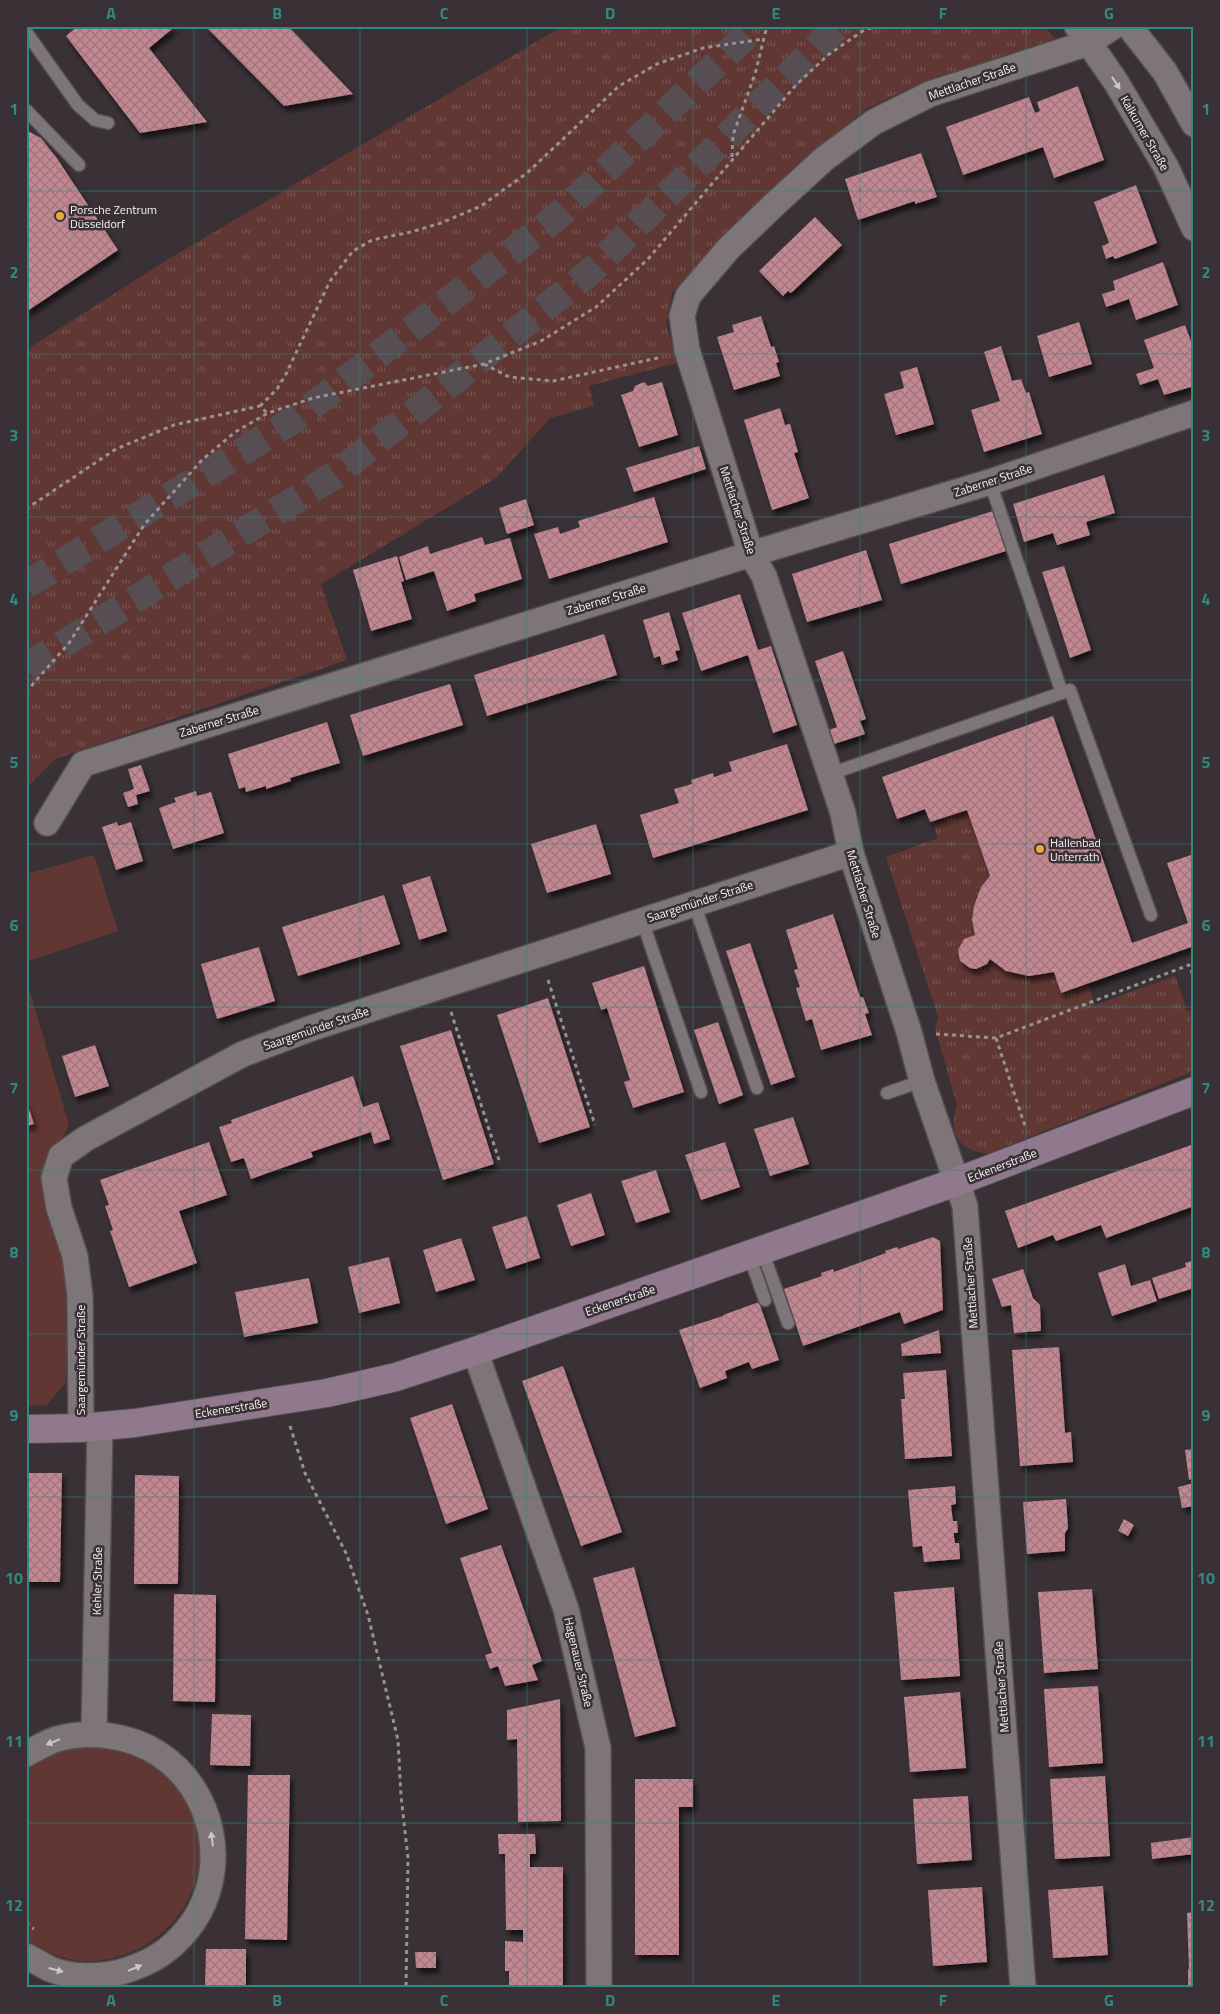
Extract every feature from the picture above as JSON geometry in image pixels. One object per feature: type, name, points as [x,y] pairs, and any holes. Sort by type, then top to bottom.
[{"type":"street","points":[[1083,35],[1114,26]]},
{"type":"street","points":[[1129,26],[1165,72],[1194,124]]},
{"type":"street","name":"Kalkumer Straße","points":[[1083,35],[1116,82],[1166,167],[1194,228]]},
{"type":"street","name":"Mettlacher Straße","points":[[1024,1988],[965,1206],[922,1081],[851,853],[843,813],[764,576],[751,554],[687,350],[682,316],[688,296],[729,248],[824,159],[874,122],[930,94],[1083,35]]},
{"type":"street","name":"Zaberner Straße","points":[[47,823],[83,764],[751,554],[990,482],[1194,413]]},
{"type":"street","name":"Saargemünder Straße","points":[[90,1428],[80,1296],[75,1256],[58,1208],[54,1178],[61,1156],[85,1139],[243,1054],[309,1029],[851,853]]},
{"type":"street","name":"Eckenerstraße","points":[[26,1429],[90,1428],[283,1400],[396,1377],[956,1182],[1194,1091]]},
{"type":"street","name":"Hagenauer Straße","points":[[475,1351],[566,1609],[598,1748],[599,1988]]},
{"type":"street","name":"Kehler Straße","points":[[90,1428],[94,1734]]},
{"type":"street","points":[[26,1754],[56,1739],[94,1734],[128,1739],[152,1750],[160,1754],[186,1778],[204,1807],[213,1841],[212,1876],[202,1909],[182,1938],[154,1960],[122,1973],[88,1982],[51,1969],[26,1956]]},
{"type":"lane","points":[[26,32],[78,106],[94,120],[108,123]]},
{"type":"lane","points":[[26,110],[79,165]]},
{"type":"lane","points":[[990,482],[1062,693]]},
{"type":"lane","points":[[830,774],[1070,690],[1151,915]]},
{"type":"lane","points":[[694,903],[757,1088]]},
{"type":"lane","points":[[642,920],[701,1092]]},
{"type":"lane","points":[[887,1093],[922,1081]]},
{"type":"lane","points":[[756,1252],[765,1300]]},
{"type":"lane","points":[[756,1252],[788,1323]]},
{"type":"path","points":[[732,158],[733,135],[755,74],[767,26]]},
{"type":"path","points":[[26,692],[69,643],[144,525],[201,461],[235,432],[268,414],[313,398],[484,364],[541,341],[596,307],[648,259],[796,85],[828,55],[864,30],[877,26]]},
{"type":"path","points":[[26,509],[116,449],[174,425],[260,406],[277,389],[286,374],[330,280],[353,251],[372,240],[411,232],[441,223],[481,206],[527,173],[619,86],[657,64],[703,48],[763,39]]},
{"type":"path","points":[[484,364],[509,377],[553,381],[687,350]]},
{"type":"path","points":[[260,406],[268,414]]},
{"type":"path","points":[[539,954],[595,1125]]},
{"type":"path","points":[[908,1032],[996,1038],[1189,965],[1194,978]]},
{"type":"path","points":[[443,985],[499,1160]]},
{"type":"path","points":[[996,1038],[1034,1153]]},
{"type":"path","points":[[283,1400],[306,1473],[346,1553],[368,1615],[398,1740],[401,1796],[408,1858],[406,1988]]},
{"type":"path","points":[[26,1923],[41,1934]]},
{"type":"green space","points":[[563,26],[1046,26],[1054,39],[926,81],[867,108],[830,138],[672,293],[666,324],[677,363],[589,386],[594,406],[550,418],[496,478],[321,584],[347,660],[55,759],[26,788],[26,350],[170,258]]},
{"type":"green space","points":[[967,810],[990,876],[980,890],[973,911],[975,935],[964,939],[958,950],[960,961],[968,967],[976,969],[983,966],[990,959],[1004,969],[1020,974],[1036,975],[1054,972],[1061,993],[1088,984],[1095,1005],[1175,976],[1187,1011],[1194,1009],[1194,1071],[990,1153],[971,1149],[959,1140],[954,1124],[957,1105],[935,1028],[938,1017],[886,857],[938,838],[932,821]]},
{"type":"green space","points":[[94,855],[118,931],[26,962],[26,874]]},
{"type":"green space","points":[[26,978],[69,1125],[43,1176],[45,1210],[62,1257],[68,1298],[66,1382],[46,1406],[26,1405]]},
{"type":"green space","points":[[97,1745],[126,1751],[139,1757],[171,1781],[182,1797],[195,1823],[199,1848],[198,1873],[190,1895],[178,1916],[161,1934],[141,1947],[119,1957],[85,1961],[58,1956],[26,1940],[26,1767],[50,1753],[69,1748]]},
{"type":"building","points":[[78,26],[176,26],[149,48],[207,122],[140,133],[66,36]]},
{"type":"building","points":[[205,26],[288,26],[353,94],[284,106]]},
{"type":"building","points":[[1078,86],[1104,160],[1054,178],[1043,147],[963,175],[946,127],[1029,97],[1035,113],[1040,111],[1037,102]]},
{"type":"building","name":"Porsche Zentrum Düsseldorf","points":[[26,130],[41,138],[56,157],[118,250],[26,312]]},
{"type":"building","points":[[921,153],[937,197],[915,204],[915,201],[858,220],[845,179]]},
{"type":"building","points":[[1136,185],[1157,243],[1115,259],[1113,256],[1106,259],[1102,246],[1109,243],[1094,202]]},
{"type":"building","points":[[815,217],[842,245],[791,293],[788,291],[783,296],[759,271]]},
{"type":"building","points":[[1163,262],[1178,305],[1136,320],[1129,299],[1106,307],[1102,294],[1115,290],[1113,281]]},
{"type":"building","points":[[761,316],[771,347],[774,346],[779,362],[776,363],[780,376],[734,390],[717,337],[734,332],[732,325]]},
{"type":"building","points":[[1079,322],[1092,364],[1049,377],[1037,336]]},
{"type":"building","points":[[1185,325],[1194,349],[1194,386],[1164,395],[1158,379],[1140,385],[1136,374],[1154,368],[1144,340]]},
{"type":"building","points":[[1001,346],[1012,381],[1021,379],[1026,393],[1029,392],[1042,434],[984,452],[971,410],[1000,401],[984,352]]},
{"type":"building","points":[[917,367],[934,424],[896,435],[884,394],[904,388],[900,372]]},
{"type":"building","points":[[644,382],[648,386],[662,382],[678,435],[639,447],[621,395],[633,391],[635,386]]},
{"type":"building","points":[[780,408],[785,425],[790,424],[798,452],[794,453],[809,498],[772,510],[744,420]]},
{"type":"building","points":[[699,446],[706,469],[634,492],[626,468]]},
{"type":"building","points":[[1104,475],[1115,513],[1086,522],[1090,535],[1057,545],[1053,533],[1024,542],[1013,504]]},
{"type":"building","points":[[654,497],[668,542],[549,579],[534,534],[558,527],[560,534],[580,527],[578,521]]},
{"type":"building","points":[[526,499],[534,525],[507,534],[499,508]]},
{"type":"building","points":[[993,511],[1006,551],[901,584],[889,544]]},
{"type":"building","points":[[482,537],[485,545],[510,538],[522,579],[474,594],[476,601],[447,611],[434,571],[406,580],[399,557],[428,546],[430,554]]},
{"type":"building","points":[[866,550],[882,600],[807,622],[792,574]]},
{"type":"building","points":[[397,556],[404,581],[401,582],[412,619],[371,631],[353,570]]},
{"type":"building","points":[[1064,566],[1091,650],[1070,658],[1042,572]]},
{"type":"building","points":[[740,594],[758,650],[771,646],[797,725],[773,733],[748,655],[701,671],[682,613]]},
{"type":"building","points":[[669,612],[680,650],[675,651],[678,660],[662,665],[660,656],[654,658],[643,620]]},
{"type":"building","points":[[604,634],[617,675],[487,716],[474,675]]},
{"type":"building","points":[[843,651],[866,719],[860,721],[865,734],[834,744],[829,730],[837,727],[815,661]]},
{"type":"building","points":[[450,684],[463,725],[363,756],[350,715]]},
{"type":"building","name":"Hallenbad Unterrath","points":[[1053,716],[1132,943],[1188,923],[1167,863],[1194,854],[1194,946],[1061,993],[1054,972],[1029,976],[1006,971],[990,959],[987,964],[976,969],[970,968],[960,961],[958,950],[964,939],[975,935],[972,920],[974,906],[981,887],[990,876],[967,810],[930,822],[925,809],[897,819],[882,777]]},
{"type":"building","points":[[327,722],[340,763],[290,778],[291,781],[266,789],[266,786],[246,792],[245,787],[239,789],[228,754]]},
{"type":"building","points":[[787,744],[808,810],[653,858],[640,815],[679,803],[674,789],[692,784],[691,780],[713,773],[714,777],[732,771],[729,762]]},
{"type":"building","points":[[141,765],[150,791],[136,795],[138,804],[128,807],[123,793],[134,789],[128,769]]},
{"type":"building","points":[[196,791],[197,796],[211,792],[224,833],[173,849],[159,808],[176,802],[174,798]]},
{"type":"building","points":[[117,822],[118,826],[131,822],[143,861],[116,870],[102,827]]},
{"type":"building","points":[[596,824],[611,874],[547,893],[531,844]]},
{"type":"building","points":[[430,876],[447,931],[419,940],[402,885]]},
{"type":"building","points":[[384,895],[400,944],[298,976],[282,927]]},
{"type":"building","points":[[833,914],[860,997],[863,997],[869,1013],[865,1014],[872,1035],[821,1050],[812,1019],[806,1021],[796,988],[800,987],[794,970],[798,969],[786,930]]},
{"type":"building","points":[[750,943],[795,1077],[771,1085],[726,951]]},
{"type":"building","points":[[259,947],[275,1001],[217,1019],[201,964]]},
{"type":"building","points":[[644,966],[684,1092],[633,1108],[624,1082],[630,1080],[607,1008],[601,1010],[592,983]]},
{"type":"building","points":[[548,998],[590,1127],[539,1143],[497,1015]]},
{"type":"building","points":[[718,1022],[743,1095],[719,1104],[694,1030]]},
{"type":"building","points":[[451,1030],[494,1164],[443,1180],[400,1046]]},
{"type":"building","points":[[95,1045],[109,1086],[75,1097],[62,1056]]},
{"type":"building","points":[[353,1076],[363,1107],[378,1102],[390,1139],[374,1144],[371,1132],[311,1152],[313,1157],[251,1179],[244,1158],[231,1162],[219,1127],[232,1123],[231,1120]]},
{"type":"building","points":[[26,1100],[34,1124],[26,1126]]},
{"type":"building","points":[[793,1117],[809,1164],[770,1176],[754,1129]]},
{"type":"building","points":[[209,1142],[227,1195],[179,1211],[197,1263],[129,1287],[110,1231],[113,1230],[105,1206],[109,1205],[100,1180]]},
{"type":"building","points":[[725,1142],[740,1187],[701,1200],[685,1155]]},
{"type":"building","points":[[1194,1144],[1194,1206],[1106,1238],[1101,1225],[1056,1241],[1053,1235],[1018,1248],[1005,1211]]},
{"type":"building","points":[[656,1170],[670,1212],[636,1223],[621,1181]]},
{"type":"building","points":[[591,1193],[605,1235],[571,1246],[557,1205]]},
{"type":"building","points":[[527,1216],[540,1258],[506,1269],[492,1227]]},
{"type":"building","points":[[933,1237],[940,1241],[943,1310],[904,1324],[900,1312],[803,1346],[784,1289],[822,1276],[821,1273],[833,1269],[834,1272],[886,1253],[885,1251],[897,1247],[898,1249]]},
{"type":"building","points":[[461,1238],[475,1280],[436,1292],[423,1250]]},
{"type":"building","points":[[389,1257],[400,1303],[359,1313],[348,1267]]},
{"type":"building","points":[[1192,1261],[1194,1288],[1159,1299],[1152,1278],[1186,1267],[1185,1263]]},
{"type":"building","points":[[1125,1264],[1131,1286],[1150,1280],[1157,1301],[1112,1316],[1098,1273]]},
{"type":"building","points":[[1023,1269],[1033,1298],[1040,1305],[1041,1331],[1014,1333],[1011,1305],[1002,1307],[992,1279]]},
{"type":"building","points":[[309,1278],[318,1323],[244,1337],[235,1292]]},
{"type":"building","points":[[759,1302],[779,1360],[752,1369],[749,1362],[725,1371],[727,1378],[700,1388],[679,1330]]},
{"type":"building","points":[[939,1330],[941,1353],[902,1356],[901,1344]]},
{"type":"building","points":[[1059,1347],[1065,1433],[1071,1432],[1073,1462],[1020,1466],[1012,1350]]},
{"type":"building","points":[[563,1366],[622,1532],[581,1546],[522,1381]]},
{"type":"building","points":[[946,1370],[952,1456],[905,1459],[901,1399],[905,1399],[903,1373]]},
{"type":"building","points":[[452,1404],[488,1509],[446,1524],[410,1418]]},
{"type":"building","points":[[1194,1449],[1194,1479],[1189,1480],[1185,1450]]},
{"type":"building","points":[[26,1473],[62,1473],[60,1582],[26,1582]]},
{"type":"building","points":[[135,1475],[179,1476],[178,1584],[134,1584]]},
{"type":"building","points":[[1194,1483],[1194,1506],[1182,1508],[1178,1487]]},
{"type":"building","points":[[955,1486],[956,1504],[951,1505],[953,1521],[957,1521],[958,1533],[954,1533],[954,1537],[955,1543],[959,1543],[960,1559],[924,1562],[922,1546],[913,1547],[908,1490]]},
{"type":"building","points":[[1066,1499],[1068,1528],[1065,1533],[1065,1551],[1027,1554],[1023,1502]]},
{"type":"building","points":[[1124,1519],[1134,1525],[1128,1536],[1118,1531]]},
{"type":"building","points":[[501,1545],[542,1661],[532,1665],[538,1680],[505,1686],[498,1666],[490,1669],[485,1655],[492,1653],[460,1558]]},
{"type":"building","points":[[634,1567],[676,1726],[635,1737],[593,1578]]},
{"type":"building","points":[[954,1587],[960,1676],[901,1680],[894,1592]]},
{"type":"building","points":[[1092,1589],[1098,1669],[1044,1673],[1038,1592]]},
{"type":"building","points":[[174,1594],[216,1595],[215,1702],[173,1701]]},
{"type":"building","points":[[1098,1686],[1103,1763],[1049,1767],[1044,1689]]},
{"type":"building","points":[[960,1692],[966,1768],[910,1772],[904,1697]]},
{"type":"building","points":[[560,1699],[561,1821],[518,1822],[517,1739],[507,1740],[507,1710]]},
{"type":"building","points":[[212,1714],[251,1715],[250,1766],[210,1765]]},
{"type":"building","points":[[248,1775],[290,1775],[287,1940],[245,1939]]},
{"type":"building","points":[[1105,1776],[1110,1856],[1055,1859],[1050,1779]]},
{"type":"building","points":[[635,1779],[693,1779],[693,1807],[679,1807],[679,1955],[635,1955]]},
{"type":"building","points":[[968,1796],[972,1860],[917,1864],[913,1799]]},
{"type":"building","points":[[498,1834],[535,1834],[536,1854],[530,1854],[530,1867],[563,1867],[563,1988],[509,1988],[509,1971],[505,1971],[505,1941],[523,1942],[523,1930],[506,1930],[505,1854],[499,1854]]},
{"type":"building","points":[[1194,1837],[1194,1854],[1152,1859],[1151,1843]]},
{"type":"building","points":[[1103,1886],[1108,1955],[1053,1958],[1048,1890]]},
{"type":"building","points":[[982,1887],[987,1962],[933,1966],[928,1890]]},
{"type":"building","points":[[1194,1912],[1194,1988],[1188,1988],[1187,1913]]},
{"type":"building","points":[[206,1949],[246,1949],[246,1988],[205,1988]]},
{"type":"building","points":[[415,1952],[436,1952],[436,1968],[416,1968]]},
{"type":"building","points":[[1116,1985],[1116,1988],[1087,1988],[1087,1986]]},
{"type":"tunnel","points":[[26,585],[295,419],[557,217],[756,26]]},
{"type":"tunnel","points":[[26,667],[335,475],[589,273],[838,26]]},
{"type":"place","name":"Porsche Zentrum Düsseldorf","points":[[60,216]]},
{"type":"place","name":"Hallenbad Unterrath","points":[[1040,849]]}]
